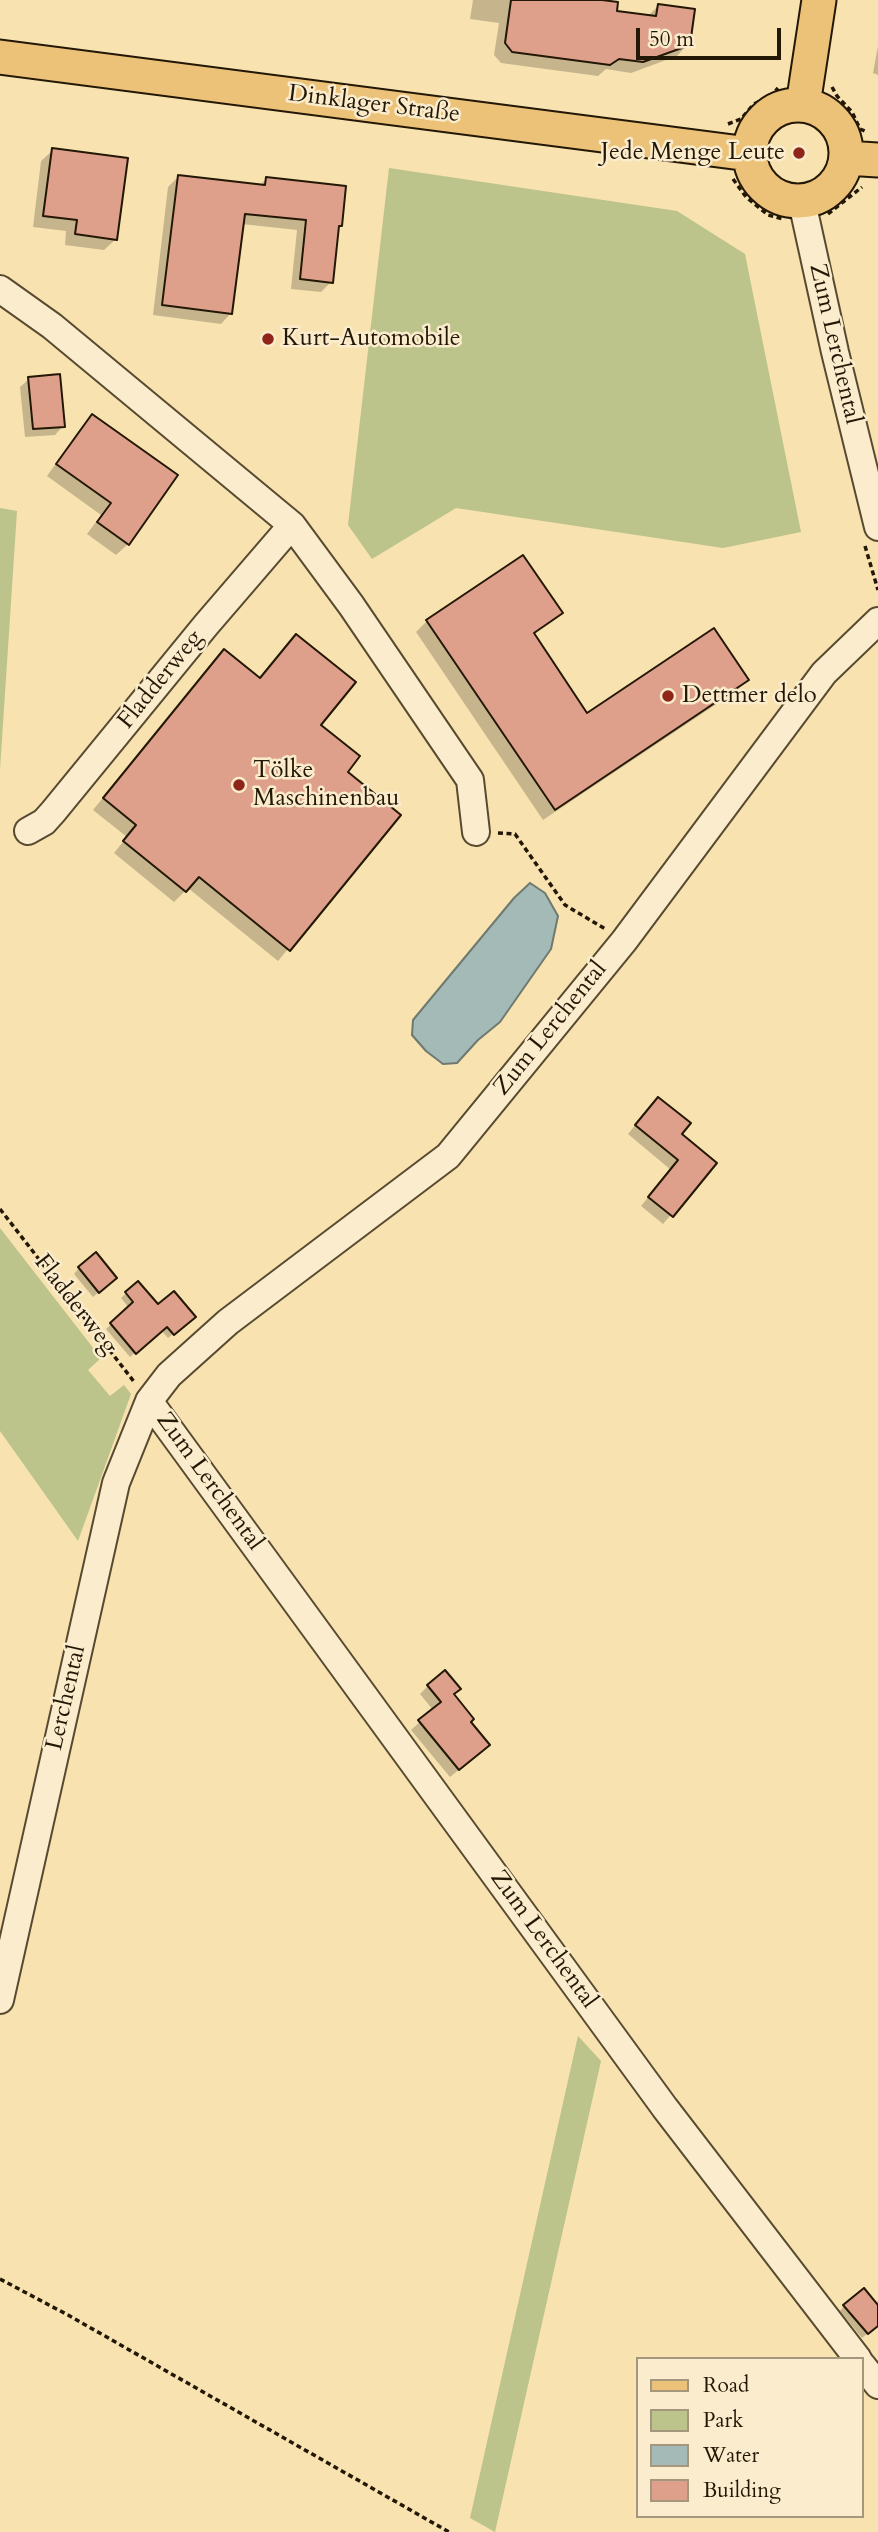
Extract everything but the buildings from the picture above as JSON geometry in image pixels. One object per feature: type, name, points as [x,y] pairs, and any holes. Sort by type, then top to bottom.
[{"type":"main road","points":[[803,105],[820,0]]},
{"type":"main road","name":"Dinklager Straße","points":[[1,63],[749,154]]},
{"type":"main road","points":[[803,105],[818,109],[830,117],[840,129],[845,143],[862,159],[832,188],[813,200],[786,201],[771,194],[760,184],[752,170],[749,154],[751,140],[765,117],[776,110],[803,105]]},
{"type":"street","name":"Zum Lerchental","points":[[802,202],[878,527]]},
{"type":"street","points":[[0,289],[62,334],[292,525],[351,605],[470,780],[476,832]]},
{"type":"street","name":"Fladderweg","points":[[28,831],[44,822],[53,812],[292,525]]},
{"type":"street","name":"Zum Lerchental","points":[[856,2357],[665,2108],[149,1401],[169,1375],[228,1322],[448,1156],[624,941],[824,673],[878,621]]},
{"type":"street","name":"Lerchental","points":[[0,2000],[116,1483],[149,1401]]},
{"type":"street","points":[[864,2368],[878,2385]]},
{"type":"path","points":[[476,832],[515,834],[565,905],[624,941]]},
{"type":"path","name":"Fladderweg","points":[[0,1209],[149,1401]]},
{"type":"path","points":[[0,2279],[449,2532]]},
{"type":"green space","points":[[389,168],[677,211],[745,254],[801,532],[723,548],[456,508],[372,559],[348,525]]},
{"type":"green space","points":[[0,508],[17,511],[0,769]]},
{"type":"green space","points":[[0,1228],[101,1358],[88,1370],[110,1396],[124,1385],[131,1394],[78,1541],[0,1431]]},
{"type":"green space","points":[[578,2036],[601,2061],[495,2532],[470,2518]]},
{"type":"water","points":[[530,883],[545,893],[558,916],[551,949],[500,1022],[478,1040],[457,1063],[443,1064],[426,1051],[412,1035],[413,1020],[514,898]]},
{"type":"place","name":"Jede Menge Leute","points":[[799,153]]},
{"type":"place","name":"Kurt-Automobile","points":[[268,339]]},
{"type":"place","name":"Dettmer delo","points":[[668,696]]},
{"type":"place","name":"Tölke Maschinenbau","points":[[239,785]]}]
